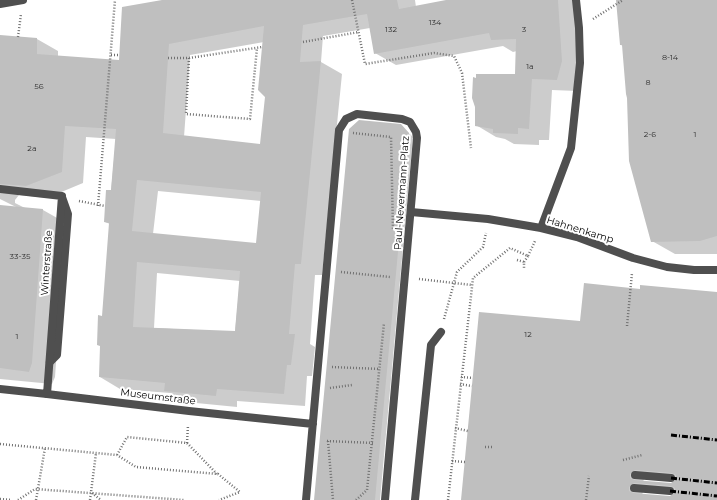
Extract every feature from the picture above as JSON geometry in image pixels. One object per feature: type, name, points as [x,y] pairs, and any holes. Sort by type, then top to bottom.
[{"type":"street","points":[[541,228],[572,148],[580,62],[580,28],[576,0]]},
{"type":"street","points":[[0,4],[22,4]]},
{"type":"street","name":"Paul-Nevermann-Platz","points":[[306,500],[339,130],[346,119],[357,114],[402,119],[410,122],[417,138],[406,278],[385,500]]},
{"type":"street","points":[[0,189],[62,196]]},
{"type":"street","name":"Winterstraße","points":[[47,394],[62,196]]},
{"type":"street","name":"Hahnenkamp","points":[[411,212],[488,219],[541,228],[577,237],[633,258],[681,269],[717,270]]},
{"type":"street","points":[[415,500],[431,345],[441,332]]},
{"type":"street","name":"Museumstraße","points":[[0,389],[313,424]]},
{"type":"street","points":[[635,475],[671,478]]},
{"type":"street","points":[[634,488],[670,491]]},
{"type":"path","points":[[98,206],[115,0]]},
{"type":"path","points":[[352,0],[365,64],[434,53],[454,56],[462,73],[471,148]]},
{"type":"path","points":[[580,28],[623,0]]},
{"type":"path","points":[[18,38],[22,4]]},
{"type":"path","points":[[303,42],[359,32]]},
{"type":"path","points":[[168,58],[189,58],[262,47]]},
{"type":"path","points":[[189,58],[186,114],[250,119],[257,48]]},
{"type":"path","points":[[110,55],[119,55]]},
{"type":"path","points":[[353,141],[353,133],[391,137],[393,232]]},
{"type":"path","points":[[62,196],[98,206],[105,206]]},
{"type":"path","points":[[441,332],[457,272],[483,247],[488,219]]},
{"type":"path","points":[[524,269],[524,262],[541,228]]},
{"type":"path","points":[[448,500],[473,278],[510,248],[528,256]]},
{"type":"path","points":[[627,326],[633,258]]},
{"type":"path","points":[[517,260],[524,262]]},
{"type":"path","points":[[340,279],[341,265]]},
{"type":"path","points":[[388,284],[390,270]]},
{"type":"path","points":[[340,272],[472,285]]},
{"type":"path","points":[[356,500],[367,490],[384,320]]},
{"type":"path","points":[[331,374],[332,360]]},
{"type":"path","points":[[331,367],[380,369]]},
{"type":"path","points":[[461,377],[473,378]]},
{"type":"path","points":[[329,395],[330,381]]},
{"type":"path","points":[[460,384],[472,386]]},
{"type":"path","points":[[329,388],[352,385]]},
{"type":"path","points":[[456,428],[468,431]]},
{"type":"path","points":[[328,433],[326,441],[333,500]]},
{"type":"path","points":[[117,455],[127,437],[187,443],[218,474],[240,492],[219,500]]},
{"type":"path","points":[[326,441],[378,444]]},
{"type":"path","points":[[0,444],[117,455],[136,467],[218,474]]},
{"type":"path","points":[[485,447],[493,447]]},
{"type":"path","points":[[36,500],[45,448]]},
{"type":"path","points":[[90,500],[96,453]]},
{"type":"path","points":[[623,460],[642,455]]},
{"type":"path","points":[[452,461],[465,462]]},
{"type":"path","points":[[586,500],[589,476]]},
{"type":"path","points":[[18,500],[35,489],[184,500]]},
{"type":"path","points":[[91,493],[101,500]]},
{"type":"path","points":[[0,499],[12,500]]},
{"type":"building","points":[[162,0],[397,0],[399,9],[446,0],[558,0],[562,61],[557,80],[532,79],[529,129],[518,128],[518,134],[493,133],[493,129],[475,126],[475,107],[472,98],[473,77],[476,78],[476,74],[515,74],[516,39],[491,40],[489,33],[374,54],[367,14],[303,25],[300,62],[321,61],[301,264],[295,264],[289,334],[295,334],[291,365],[287,365],[284,394],[217,389],[216,396],[164,391],[165,383],[99,377],[100,346],[97,345],[98,315],[102,316],[109,223],[104,222],[106,190],[111,190],[116,129],[65,126],[62,172],[26,186],[0,184],[0,35],[37,38],[37,54],[119,60],[122,7]],"holes":[[[264,26],[258,90],[265,97],[260,144],[163,133],[169,44]],[[137,180],[261,192],[256,243],[132,231]],[[137,262],[240,271],[235,331],[133,327]]]},
{"type":"building","points":[[616,0],[717,0],[717,236],[700,241],[651,242],[629,161],[627,98]]},
{"type":"building","points":[[359,120],[401,124],[409,133],[375,500],[314,500],[349,129]]},
{"type":"building","points":[[0,205],[43,209],[32,363],[29,372],[0,368]]},
{"type":"building","points":[[584,283],[640,289],[640,285],[717,292],[717,500],[461,500],[479,312],[580,321]],"holes":[[[635,470],[672,473],[676,475],[676,479],[671,483],[634,480],[630,478],[630,474]],[[634,483],[671,486],[675,488],[675,492],[670,496],[633,493],[629,491],[629,487]]]},
{"type":"railway","points":[[671,435],[717,440]]},
{"type":"railway","points":[[671,478],[717,483]]},
{"type":"railway","points":[[670,491],[717,496]]}]
